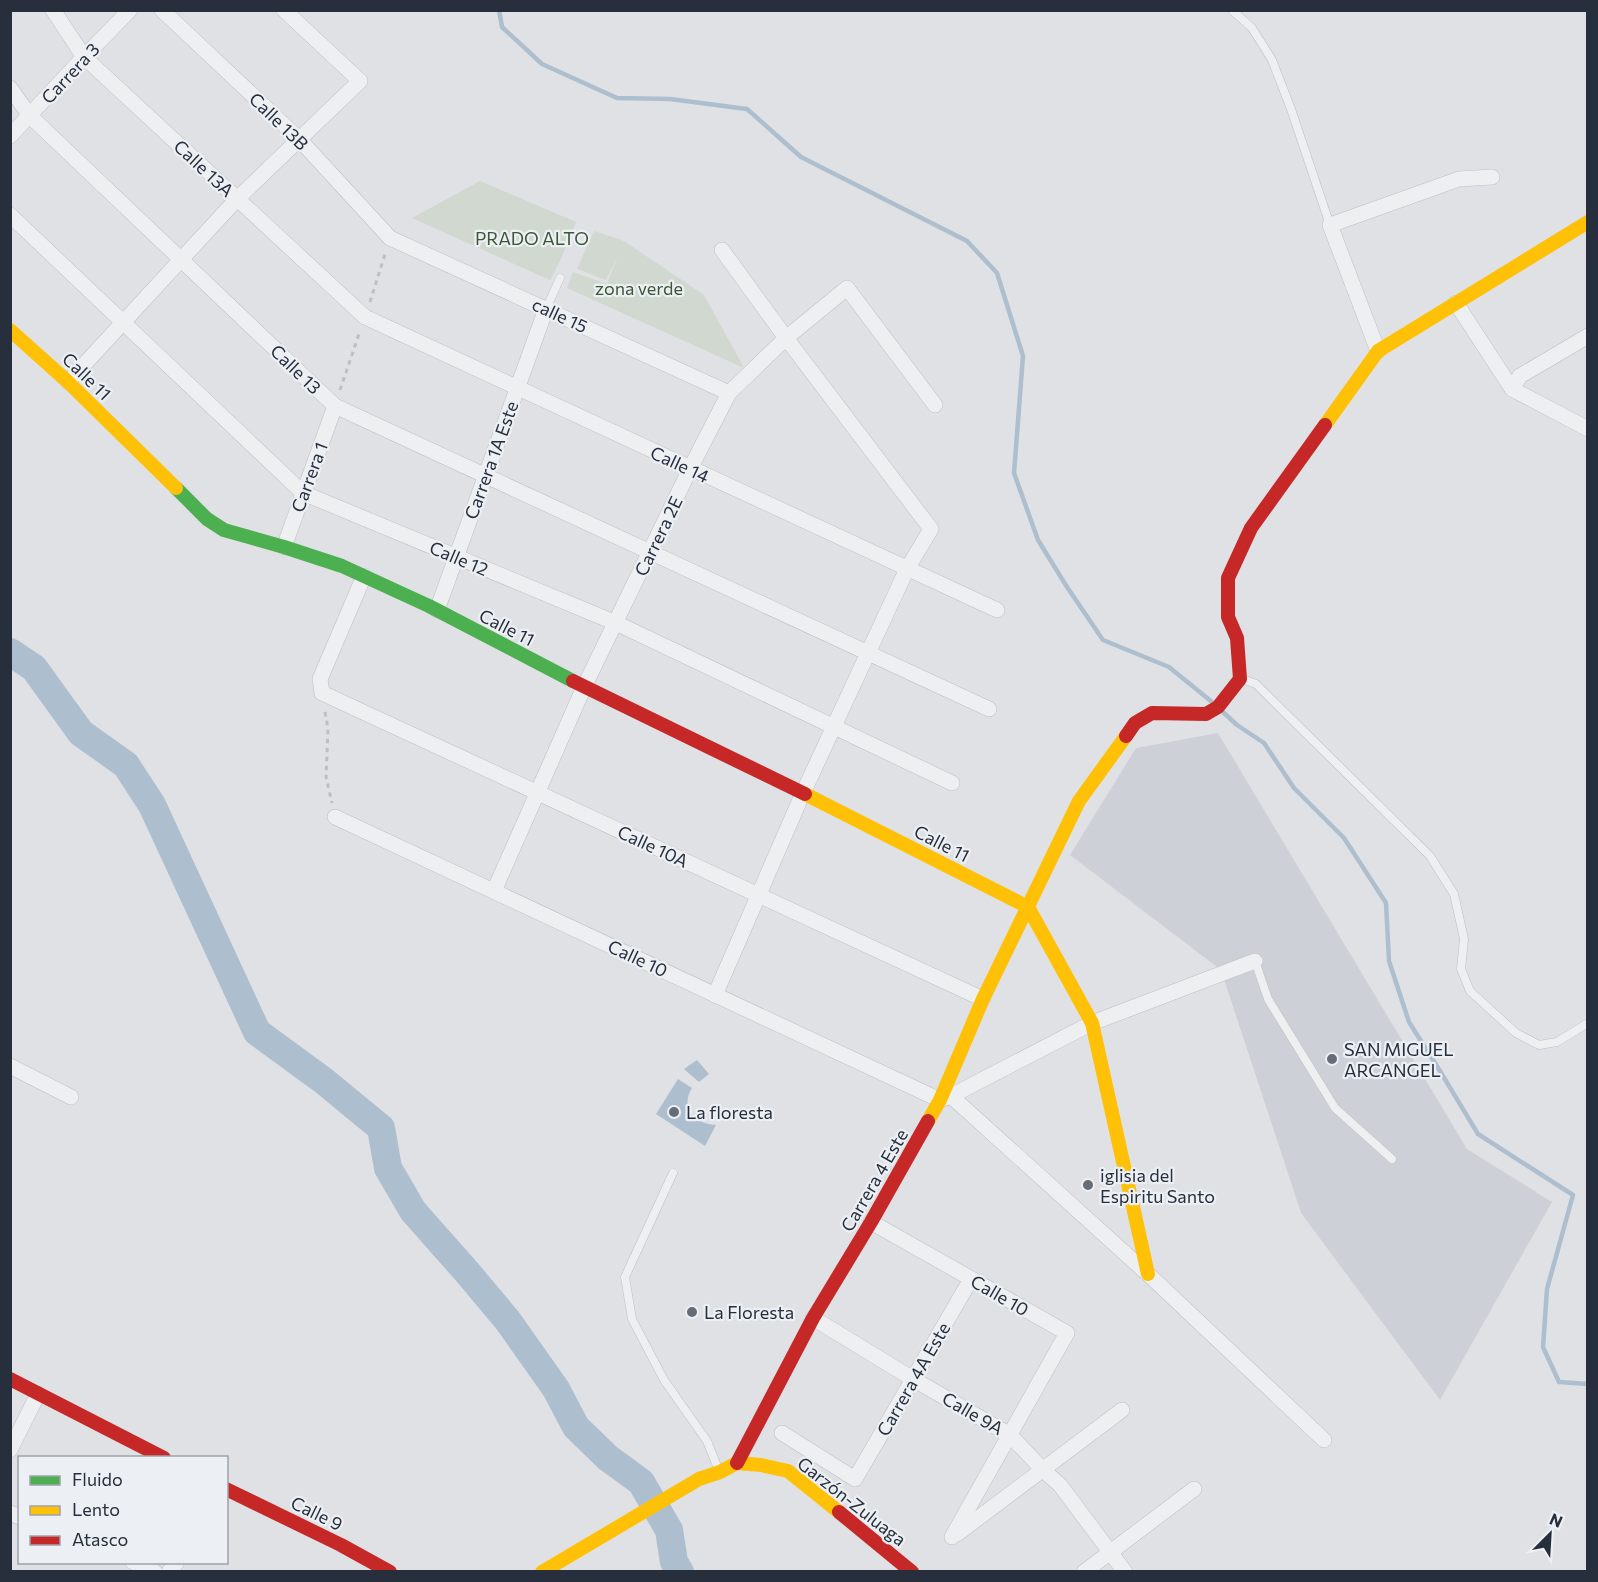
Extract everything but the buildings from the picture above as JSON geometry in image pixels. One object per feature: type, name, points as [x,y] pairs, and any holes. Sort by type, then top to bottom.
[{"type":"street","name":"Calle 13A","points":[[53,10],[84,57],[365,317]]},
{"type":"street","name":"Carrera 3","points":[[10,136],[130,10]]},
{"type":"street","name":"Calle 13B","points":[[162,10],[299,139],[390,238]]},
{"type":"street","points":[[68,382],[237,199],[360,81],[284,10]]},
{"type":"street","name":"Calle 13","points":[[10,88],[30,116],[335,406],[989,709]]},
{"type":"street","points":[[1378,351],[1330,225],[1459,179],[1492,177]]},
{"type":"street","points":[[10,215],[303,493]]},
{"type":"street","points":[[1240,679],[1237,638],[1228,616],[1228,578],[1251,528],[1378,351],[1587,222]]},
{"type":"street","name":"calle 15","points":[[390,238],[729,393]]},
{"type":"street","points":[[715,995],[803,793],[907,569],[931,529],[722,250]]},
{"type":"street","name":"Carrera 2E","points":[[494,891],[584,687],[729,393],[786,338],[847,288],[935,405]]},
{"type":"street","points":[[1456,303],[1512,389],[1587,429]]},
{"type":"street","name":"Carrera 1A Este","points":[[437,610],[546,309]]},
{"type":"street","name":"Calle 14","points":[[365,317],[997,610]]},
{"type":"street","name":"Calle 11","points":[[10,330],[68,382],[207,519],[224,530],[342,566],[437,610],[584,687],[803,793],[1028,907]]},
{"type":"street","points":[[1512,389],[1520,376],[1587,336]]},
{"type":"street","name":"Carrera 1","points":[[284,547],[335,406]]},
{"type":"street","name":"Calle 12","points":[[303,493],[616,623],[952,783]]},
{"type":"street","points":[[322,693],[320,679],[364,576]]},
{"type":"street","name":"Carrera 4 Este","points":[[737,1463],[813,1317],[945,1098],[983,999],[1080,801],[1135,723],[1152,713],[1206,714],[1218,707],[1240,679]]},
{"type":"street","name":"Calle 10A","points":[[322,693],[983,999]]},
{"type":"street","name":"Calle 10","points":[[335,817],[715,995],[945,1098],[1148,1274],[1324,1440]]},
{"type":"street","points":[[1028,907],[1092,1023],[1148,1274]]},
{"type":"street","points":[[945,1098],[1092,1023],[1255,961]]},
{"type":"street","points":[[10,1066],[71,1097]]},
{"type":"street","name":"Calle 10","points":[[871,1222],[1066,1333],[1010,1435]]},
{"type":"street","name":"Carrera 4A Este","points":[[782,1433],[855,1479],[971,1279]]},
{"type":"street","name":"Calle 9A","points":[[813,1317],[913,1379],[1010,1435],[1060,1485],[1125,1572]]},
{"type":"street","points":[[10,1379],[160,1456]]},
{"type":"street","points":[[10,1450],[38,1395]]},
{"type":"street","points":[[1010,1435],[952,1537],[1122,1410]]},
{"type":"street","points":[[542,1572],[699,1479],[737,1463]]},
{"type":"street","name":"Garzón-Zuluaga","points":[[737,1463],[788,1471],[912,1572]]},
{"type":"street","points":[[1084,1572],[1194,1488]]},
{"type":"street","name":"Calle 9","points":[[228,1490],[341,1545],[390,1572]]},
{"type":"street","points":[[135,1564],[155,1572]]},
{"type":"lane","points":[[1232,10],[1252,28],[1272,60],[1330,225]]},
{"type":"lane","points":[[546,309],[560,278]]},
{"type":"lane","points":[[1240,679],[1256,684],[1430,856],[1454,894],[1464,939],[1461,969],[1470,991],[1516,1033],[1539,1045],[1557,1042],[1587,1023]]},
{"type":"lane","points":[[1255,961],[1268,999],[1335,1108],[1392,1159]]},
{"type":"lane","points":[[673,1173],[625,1276],[632,1319],[664,1380],[707,1441],[720,1472]]},
{"type":"path","points":[[322,693],[327,729],[326,777],[335,817]]},
{"type":"shaded area","name":"SAN MIGUEL ARCANGEL","points":[[1218,733],[1467,1149],[1552,1202],[1440,1400],[1301,1213],[1221,970],[1070,855],[1136,748]]},
{"type":"green space","name":"PRADO ALTO","points":[[480,181],[576,222],[550,280],[412,218]]},
{"type":"green space","name":"zona verde","points":[[594,231],[624,241],[704,295],[744,368],[567,288],[573,272],[607,284],[618,255],[606,280],[577,269]]},
{"type":"water","points":[[697,1060],[709,1074],[699,1082],[684,1069]]},
{"type":"water","name":"La floresta","points":[[678,1079],[692,1088],[687,1102],[692,1114],[702,1122],[716,1125],[705,1146],[656,1114]]},
{"type":"waterway","points":[[499,10],[502,27],[542,64],[617,98],[670,99],[747,109],[801,157],[967,241],[997,273],[1023,356],[1014,473],[1038,540],[1103,640],[1169,667],[1212,702]]},
{"type":"waterway","points":[[10,652],[34,668],[81,733],[126,765],[152,805],[257,1032],[324,1081],[381,1128],[388,1168],[413,1211],[508,1321],[556,1389],[576,1427],[608,1458],[641,1482],[669,1530],[674,1562],[680,1572]]},
{"type":"waterway","points":[[1223,712],[1237,725],[1264,743],[1294,788],[1344,838],[1386,903],[1389,961],[1409,1022],[1478,1134],[1573,1195],[1547,1289],[1543,1347],[1559,1382],[1588,1384]]},
{"type":"traffic: fast","points":[[176,488],[207,519],[224,530],[342,566],[429,606],[573,681]]},
{"type":"traffic: slow","points":[[1325,425],[1378,351],[1588,222]]},
{"type":"traffic: slow","points":[[10,330],[68,382],[176,488]]},
{"type":"traffic: slow","points":[[928,1121],[940,1100],[983,999],[1079,801],[1126,736]]},
{"type":"traffic: slow","points":[[805,794],[1028,907]]},
{"type":"traffic: slow","points":[[1028,907],[1092,1023],[1148,1274]]},
{"type":"traffic: slow","points":[[542,1572],[699,1479],[737,1463],[788,1471],[839,1512]]},
{"type":"traffic: jam","points":[[1126,736],[1135,723],[1152,713],[1206,714],[1218,707],[1240,679],[1237,638],[1228,617],[1228,578],[1251,528],[1325,425]]},
{"type":"traffic: jam","points":[[573,681],[805,794]]},
{"type":"traffic: jam","points":[[737,1463],[813,1318],[928,1121]]},
{"type":"traffic: jam","points":[[10,1379],[160,1456]]},
{"type":"traffic: jam","points":[[228,1490],[341,1545],[390,1572]]},
{"type":"traffic: jam","points":[[839,1512],[912,1572]]},
{"type":"place","name":"SAN MIGUEL ARCANGEL","points":[[1332,1059]]},
{"type":"place","name":"La floresta","points":[[674,1112]]},
{"type":"place","name":"iglisia del Espiritu Santo","points":[[1088,1185]]},
{"type":"place","name":"La Floresta","points":[[692,1312]]}]
